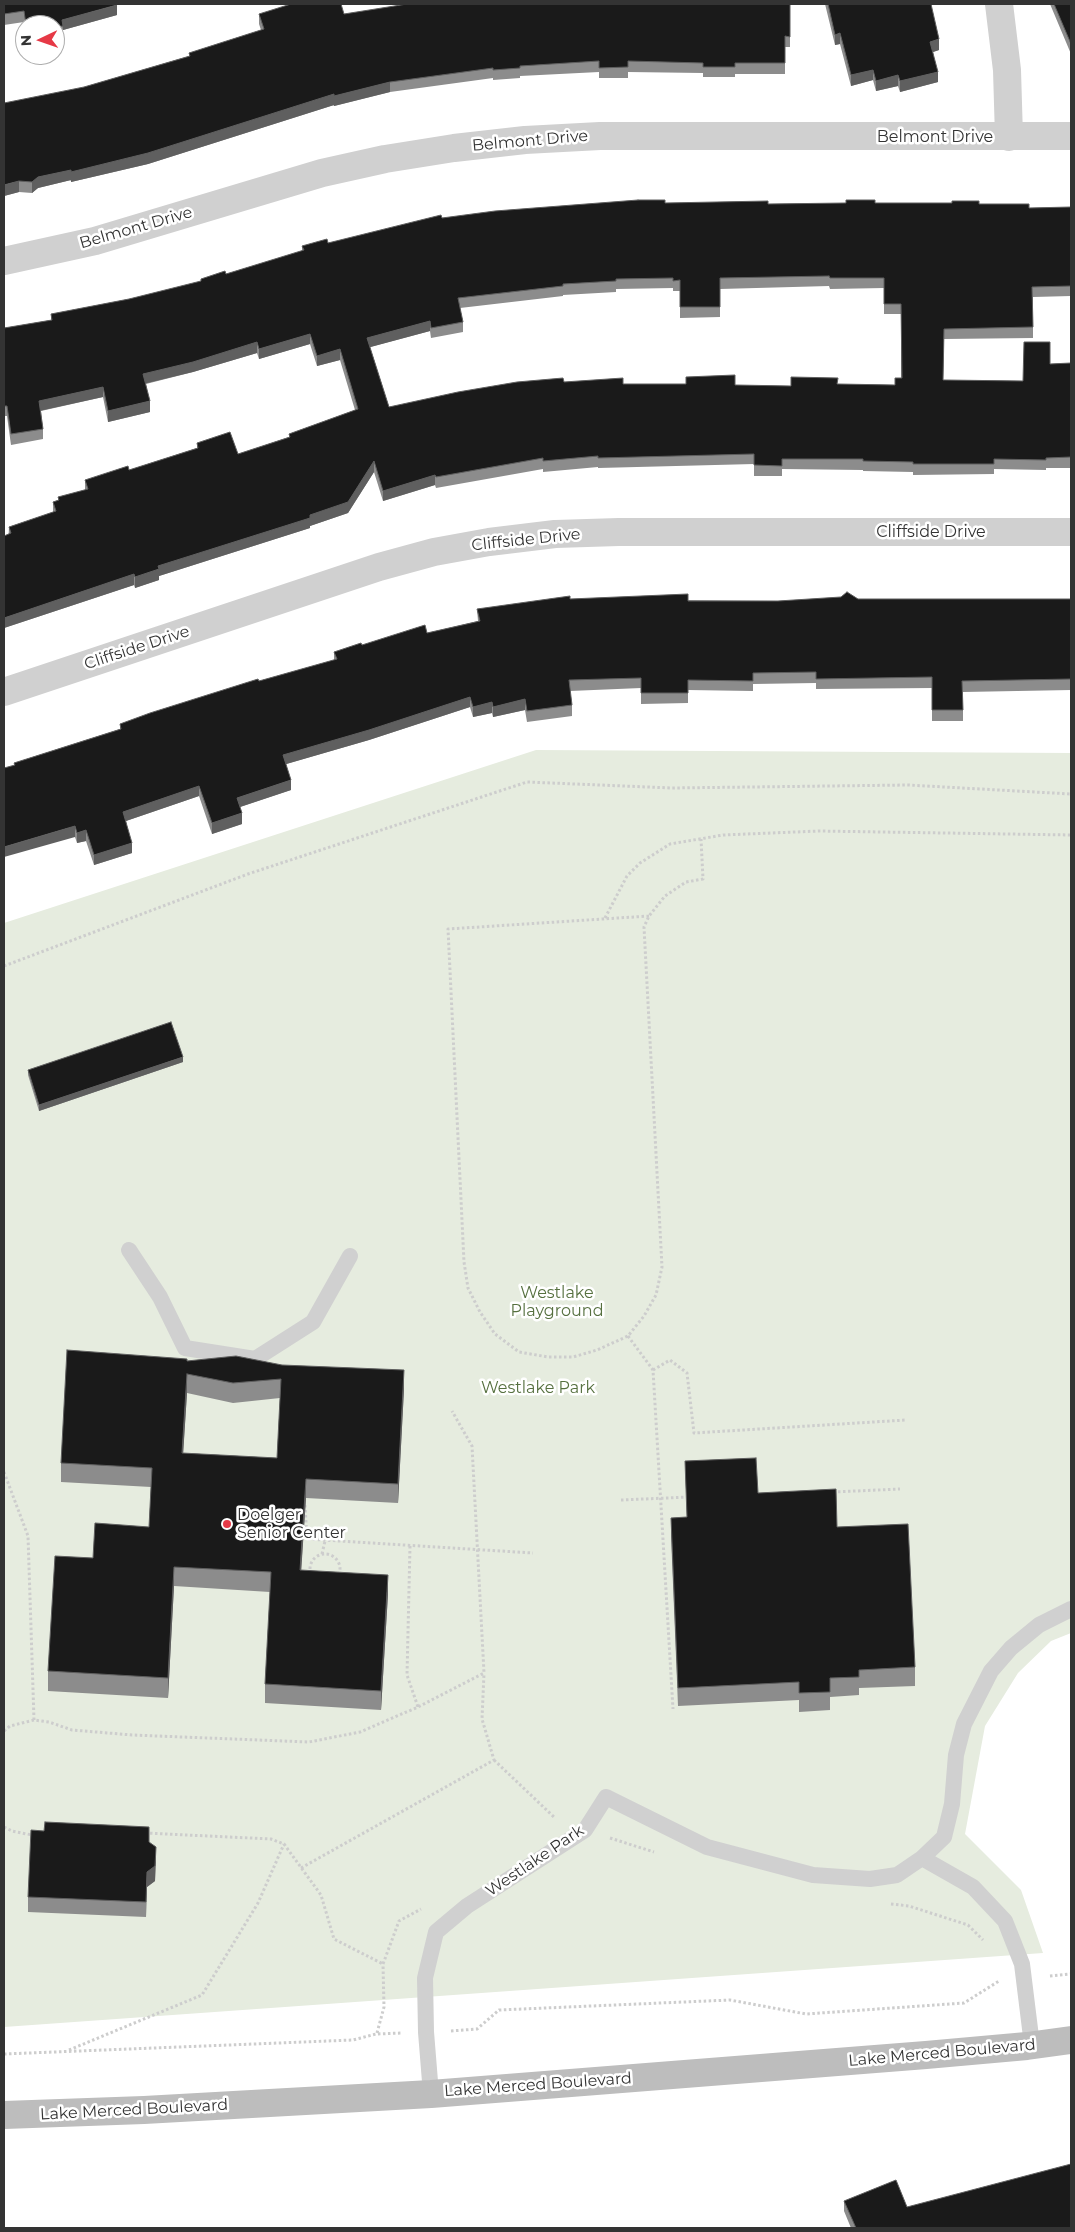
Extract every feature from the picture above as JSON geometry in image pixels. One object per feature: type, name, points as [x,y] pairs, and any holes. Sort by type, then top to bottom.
[{"type":"main road","name":"Lake Merced Boulevard","points":[[4,2115],[431,2094],[1032,2045],[1071,2040]]},
{"type":"street","points":[[999,4],[1007,70],[1009,137]]},
{"type":"street","name":"Belmont Drive","points":[[4,261],[95,241],[322,173],[385,159],[454,148],[525,140],[600,136],[1071,136]]},
{"type":"street","name":"Cliffside Drive","points":[[4,692],[379,567],[434,552],[489,542],[555,534],[619,532],[1071,532]]},
{"type":"lane","points":[[128,1250],[160,1297],[185,1348],[255,1359],[313,1322],[350,1256]]},
{"type":"lane","name":"Westlake Park","points":[[431,2094],[426,2032],[425,1978],[436,1932],[467,1906],[586,1830],[606,1797],[707,1848],[813,1874],[870,1879],[897,1876],[922,1858],[944,1837],[952,1804],[956,1755],[964,1724],[991,1671],[1011,1648],[1039,1625],[1071,1609]]},
{"type":"lane","points":[[922,1858],[973,1887],[1005,1921],[1022,1964],[1032,2045]]},
{"type":"path","points":[[4,966],[248,874],[527,782],[672,788],[908,785],[1071,794]]},
{"type":"path","points":[[605,918],[627,876],[640,863],[670,844],[723,835],[819,831],[1071,835]]},
{"type":"path","points":[[649,916],[448,929],[464,1262],[468,1288],[480,1312],[496,1334],[519,1352],[548,1357],[573,1357],[597,1350],[628,1336],[644,1316],[656,1295],[662,1267],[644,928],[649,916],[665,896],[686,882],[703,879],[701,839]]},
{"type":"path","points":[[628,1336],[653,1370],[673,1709]]},
{"type":"path","points":[[653,1370],[670,1360],[687,1373],[694,1432],[906,1420]]},
{"type":"path","points":[[452,1411],[472,1446],[484,1672],[482,1719],[494,1760],[555,1818],[661,1854]]},
{"type":"path","points":[[4,1472],[28,1536],[34,1720]]},
{"type":"path","points":[[830,1492],[900,1489]]},
{"type":"path","points":[[621,1500],[691,1497]]},
{"type":"path","points":[[306,1505],[307,1539],[533,1554]]},
{"type":"path","points":[[322,1554],[336,1558],[340,1564],[339,1574],[332,1581],[325,1584],[315,1580],[310,1567],[313,1560],[322,1554],[325,1541]]},
{"type":"path","points":[[410,1546],[407,1675],[418,1707]]},
{"type":"path","points":[[306,1576],[311,1573]]},
{"type":"path","points":[[4,1730],[10,1726],[34,1720],[49,1722],[72,1730],[132,1735],[309,1742],[360,1732],[418,1707],[484,1672]]},
{"type":"path","points":[[302,1868],[494,1760]]},
{"type":"path","points":[[547,1823],[555,1818]]},
{"type":"path","points":[[4,1827],[12,1831],[39,1836]]},
{"type":"path","points":[[144,1833],[271,1839],[284,1844],[321,1895],[334,1939],[383,1964]]},
{"type":"path","points":[[66,2052],[202,1995],[258,1903],[284,1844]]},
{"type":"path","points":[[882,1903],[909,1906],[968,1925],[988,1945]]},
{"type":"path","points":[[376,2034],[384,2007],[383,1964],[399,1921],[423,1908]]},
{"type":"path","points":[[4,2054],[353,2040],[376,2034],[477,2029],[499,2010],[730,2000],[806,2014],[964,2003],[1000,1980],[1071,1974]]},
{"type":"green space","name":"Westlake Park","points":[[536,750],[1071,753],[1071,1633],[1051,1641],[1018,1673],[985,1726],[965,1834],[1021,1890],[1043,1953],[4,2027],[4,923]]},
{"type":"building","points":[[4,4],[117,4],[65,19],[65,15],[25,15],[24,11],[4,14]]},
{"type":"building","points":[[291,4],[341,4],[344,14],[407,4],[790,4],[790,37],[785,36],[785,63],[735,63],[735,67],[703,67],[703,63],[628,61],[628,67],[599,68],[599,61],[520,66],[520,68],[493,70],[493,68],[390,82],[334,96],[334,94],[148,153],[71,172],[71,170],[38,177],[32,182],[19,181],[4,185],[4,103],[84,87],[190,56],[189,53],[264,29],[259,14]]},
{"type":"building","points":[[828,4],[931,4],[939,39],[930,42],[938,72],[900,81],[898,75],[876,81],[873,70],[851,75],[840,33],[835,35]]},
{"type":"building","points":[[1054,4],[1071,4],[1071,44]]},
{"type":"building","points":[[638,200],[665,200],[665,203],[768,201],[768,204],[846,203],[846,200],[875,200],[875,203],[979,201],[979,204],[1029,204],[1029,208],[1071,207],[1071,286],[1032,287],[1033,327],[944,329],[943,380],[1023,381],[1024,342],[1050,342],[1050,364],[1071,363],[1071,457],[1046,458],[1046,460],[994,459],[994,464],[913,464],[913,462],[863,461],[863,459],[782,459],[782,466],[754,465],[754,454],[598,458],[598,456],[543,461],[543,458],[436,477],[435,475],[383,491],[374,461],[348,502],[310,515],[310,518],[158,566],[159,569],[135,577],[134,574],[4,618],[4,536],[11,533],[9,527],[56,511],[53,502],[59,500],[58,497],[88,489],[85,480],[128,466],[129,470],[198,448],[197,443],[230,432],[238,454],[290,437],[289,434],[358,409],[340,349],[317,356],[310,334],[259,349],[257,342],[193,362],[143,374],[150,401],[108,411],[103,387],[39,401],[43,429],[11,434],[7,406],[4,406],[4,328],[52,320],[51,314],[129,299],[201,281],[201,279],[225,271],[226,274],[304,250],[302,246],[327,239],[328,243],[441,215],[442,218],[495,211]],"holes":[[[829,276],[830,278],[884,278],[884,304],[901,304],[902,378],[895,378],[895,385],[837,384],[838,378],[791,377],[791,386],[735,385],[735,375],[686,377],[686,384],[623,384],[623,378],[564,382],[563,378],[517,382],[389,407],[367,338],[430,321],[431,328],[463,322],[458,298],[563,286],[563,284],[616,281],[616,279],[673,278],[673,281],[680,280],[680,307],[720,307],[720,278]]]},
{"type":"building","points":[[847,592],[858,599],[1071,599],[1071,679],[962,681],[963,710],[932,710],[932,677],[816,679],[816,672],[753,673],[753,681],[688,680],[688,693],[641,693],[641,678],[569,680],[572,705],[527,711],[525,699],[493,707],[492,702],[473,707],[470,697],[369,730],[283,755],[291,780],[237,798],[242,813],[212,823],[199,786],[123,812],[132,843],[94,855],[86,830],[77,833],[75,826],[4,847],[4,768],[15,765],[14,763],[121,729],[120,724],[150,713],[258,679],[259,681],[337,659],[334,652],[361,643],[362,645],[425,625],[427,633],[480,621],[477,609],[570,596],[570,599],[688,594],[688,601],[778,601],[841,597]]},
{"type":"building","points":[[171,1022],[183,1057],[39,1105],[28,1070]]},
{"type":"building","name":"Doelger Senior Center","points":[[67,1350],[187,1359],[187,1361],[236,1356],[282,1365],[404,1370],[398,1484],[306,1479],[300,1570],[388,1575],[381,1691],[265,1684],[271,1572],[174,1567],[168,1678],[48,1671],[55,1556],[93,1558],[95,1523],[149,1527],[152,1468],[61,1463]],"holes":[[[187,1374],[233,1383],[281,1379],[277,1458],[182,1453]]]},
{"type":"building","points":[[756,1458],[758,1493],[836,1489],[837,1527],[908,1524],[915,1667],[859,1670],[859,1677],[830,1678],[830,1692],[799,1693],[799,1682],[678,1688],[671,1518],[687,1517],[685,1461]]},
{"type":"building","points":[[45,1822],[149,1827],[149,1842],[156,1847],[155,1866],[147,1872],[146,1902],[28,1897],[31,1830],[44,1831]]},
{"type":"building","points":[[1071,2164],[1071,2228],[856,2228],[844,2201],[896,2180],[907,2207]]},
{"type":"place","name":"Doelger Senior Center","points":[[227,1524]]},
{"type":"park label","name":"Westlake Playground","points":[[557,1302]]}]
